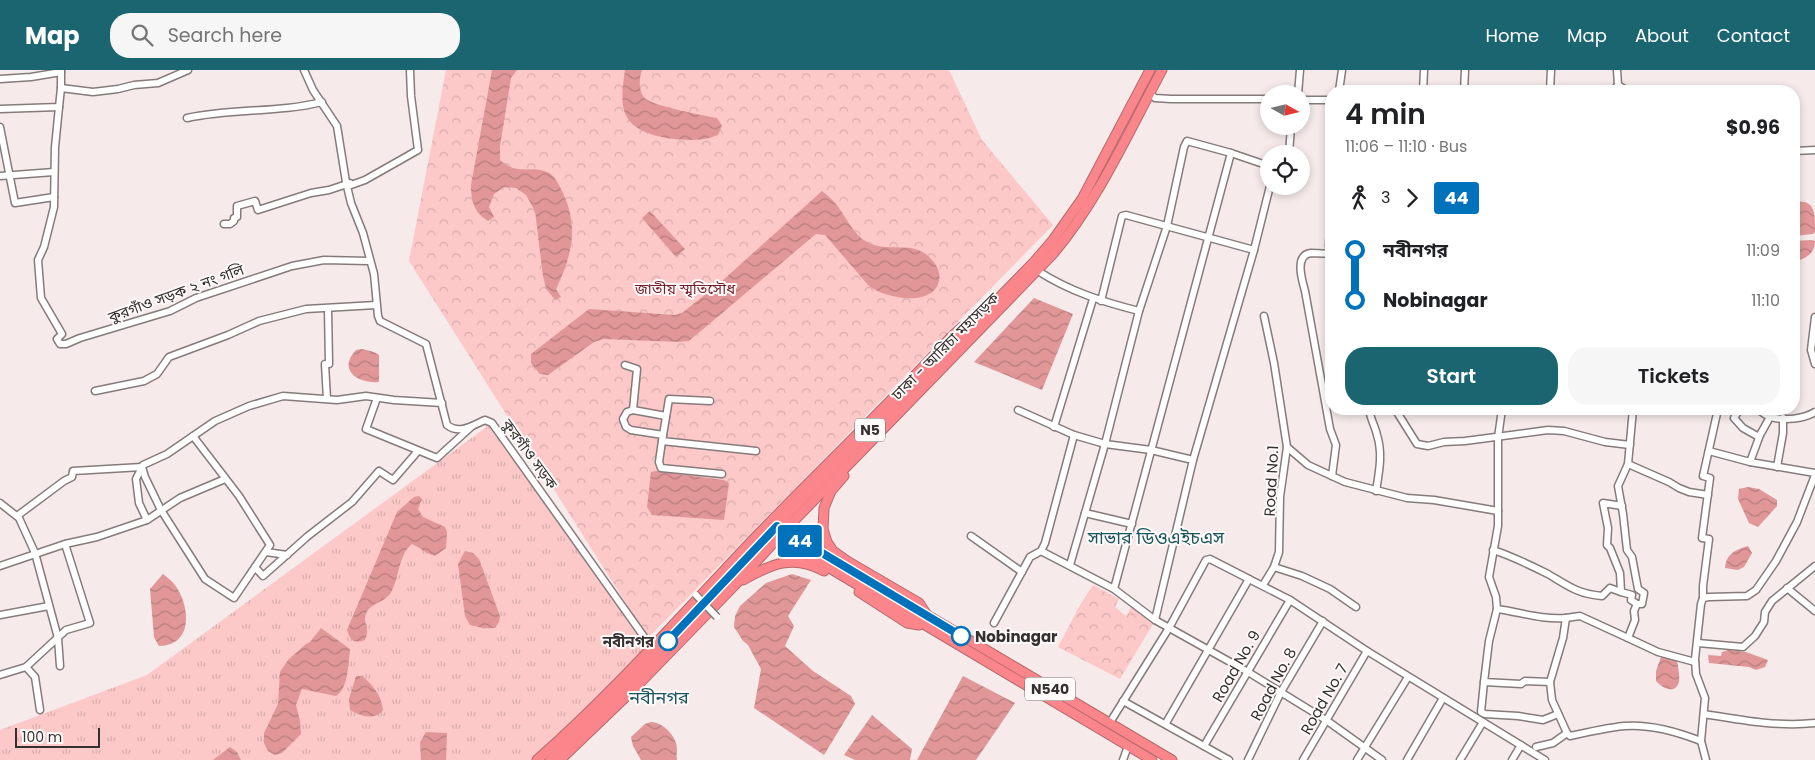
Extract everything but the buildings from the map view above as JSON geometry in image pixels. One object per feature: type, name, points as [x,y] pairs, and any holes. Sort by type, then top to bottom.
[{"type":"highway","name":"N5","points":[[550,760],[781,534],[976,322],[1034,262],[1072,215],[1150,70]]},
{"type":"highway","name":"ঢাকা - আরিচা মহাসড়ক","points":[[560,760],[734,586],[781,534],[1038,271],[1068,236],[1087,207],[1162,70]]},
{"type":"highway","points":[[537,760],[652,648],[747,546],[951,337],[962,328],[976,322]]},
{"type":"highway","points":[[734,586],[767,567],[776,564],[792,562],[806,564],[822,570],[907,623],[927,622],[919,603],[847,561],[833,551],[827,542],[823,529],[826,500],[831,491],[858,460],[866,446]]},
{"type":"highway","name":"N540","points":[[781,534],[1152,760]]},
{"type":"highway","points":[[566,760],[638,692],[700,627],[705,614]]},
{"type":"highway","name":"N540","points":[[927,622],[1172,760]]},
{"type":"street","points":[[61,88],[93,92],[118,89],[134,84],[158,83],[188,70]]},
{"type":"street","name":"কুরগাঁও সড়ক","points":[[304,70],[313,90],[337,126],[347,185],[374,274],[376,305],[380,320],[426,344],[447,425],[456,429],[472,427],[486,420],[492,423],[652,648]]},
{"type":"street","points":[[224,224],[230,224],[237,217],[237,206],[255,201],[258,210],[311,193],[350,183],[351,186],[418,150],[411,96],[410,70]]},
{"type":"street","points":[[1299,85],[1300,70]]},
{"type":"street","points":[[1339,85],[1342,70]]},
{"type":"street","points":[[1423,85],[1424,70]]},
{"type":"street","points":[[1464,85],[1465,70]]},
{"type":"street","points":[[1550,85],[1551,70]]},
{"type":"street","points":[[1618,70],[1618,85]]},
{"type":"street","points":[[0,78],[61,71]]},
{"type":"street","name":"কুরগাঁও সড়ক ২ নং গলি","points":[[61,71],[60,107],[55,147],[54,207],[44,247],[38,260],[41,298],[62,334],[57,339],[60,344],[66,344],[170,311],[196,298],[292,266],[324,260],[369,261]]},
{"type":"street","points":[[1149,94],[1155,98],[1171,99],[1260,99]]},
{"type":"street","points":[[1310,100],[1325,100]]},
{"type":"street","points":[[187,118],[218,112],[299,107],[322,102]]},
{"type":"street","points":[[0,109],[60,107]]},
{"type":"street","points":[[0,127],[15,203],[54,197]]},
{"type":"street","points":[[1070,565],[1105,444],[1139,311],[1167,226],[1184,147],[1187,141],[1260,163]]},
{"type":"street","points":[[1800,151],[1815,150]]},
{"type":"street","points":[[1114,590],[1231,153]]},
{"type":"street","points":[[0,176],[54,172]]},
{"type":"street","points":[[1155,620],[1193,460],[1254,250],[1268,195]]},
{"type":"street","points":[[1101,301],[1122,216],[1126,215],[1254,250]]},
{"type":"street","points":[[1325,253],[1304,255],[1301,264],[1301,277],[1325,401]]},
{"type":"street","points":[[1038,271],[1093,299],[1139,311]]},
{"type":"street","points":[[1054,427],[1093,299]]},
{"type":"street","points":[[94,391],[144,381],[157,374],[169,357],[259,321],[306,309],[376,305]]},
{"type":"street","points":[[327,399],[325,364],[329,364],[328,309]]},
{"type":"street","name":"Road No.1","points":[[1263,585],[1274,568],[1279,552],[1280,497],[1287,448],[1274,363],[1264,316]]},
{"type":"street","points":[[1815,317],[1811,350],[1815,364]]},
{"type":"street","points":[[625,365],[637,369],[633,410]]},
{"type":"street","points":[[147,520],[139,503],[136,479],[143,465],[167,454],[215,422],[249,406],[282,396],[338,400],[366,396],[442,403]]},
{"type":"street","points":[[377,398],[366,430],[438,458],[472,427]]},
{"type":"street","points":[[710,401],[669,399],[659,462],[661,468],[722,474]]},
{"type":"street","points":[[666,416],[633,410],[627,412],[623,419],[626,426],[631,430],[662,438],[756,451]]},
{"type":"street","points":[[1018,410],[1074,435],[1105,444],[1151,450],[1193,460]]},
{"type":"street","points":[[1766,415],[1783,418],[1807,417],[1815,412]]},
{"type":"street","points":[[1327,415],[1336,445],[1332,476]]},
{"type":"street","points":[[1371,415],[1381,456],[1376,491]]},
{"type":"street","points":[[1399,415],[1417,444],[1428,446],[1444,442],[1498,438],[1548,430],[1605,442],[1630,444]]},
{"type":"street","points":[[1501,415],[1498,438],[1498,526],[1489,577],[1496,596],[1497,609],[1489,642],[1481,712],[1543,720],[1558,714]]},
{"type":"street","points":[[1493,550],[1518,559],[1571,589],[1587,595],[1602,596],[1610,588],[1632,595],[1631,600],[1637,604],[1642,604],[1644,593],[1638,589],[1632,557],[1627,550],[1618,486],[1628,464],[1632,415]]},
{"type":"street","points":[[1706,760],[1701,741],[1705,698],[1702,686],[1697,681],[1695,662],[1709,539],[1702,538],[1710,478],[1703,476],[1717,415]]},
{"type":"street","points":[[1736,415],[1734,418],[1743,428],[1759,437]]},
{"type":"street","points":[[1750,462],[1759,437],[1770,417]]},
{"type":"street","points":[[1777,467],[1783,433],[1783,418]]},
{"type":"street","points":[[994,623],[1030,557],[1041,551],[1045,543],[1074,435]]},
{"type":"street","points":[[142,467],[161,510],[205,579],[234,598],[270,545],[239,496],[193,436]]},
{"type":"street","points":[[1287,448],[1308,464],[1332,476],[1376,491],[1407,498],[1434,500],[1498,511]]},
{"type":"street","points":[[255,567],[263,576],[308,536],[352,502],[380,471],[394,480],[418,450]]},
{"type":"street","points":[[1703,598],[1747,596],[1756,590],[1776,561],[1797,522],[1815,474],[1750,462],[1709,451]]},
{"type":"street","points":[[1628,464],[1689,492],[1708,495]]},
{"type":"street","points":[[17,516],[72,477],[73,471],[142,467]]},
{"type":"street","points":[[0,566],[35,553],[97,537],[147,520],[180,498],[225,479]]},
{"type":"street","points":[[0,503],[17,516],[35,553],[58,638],[60,666]]},
{"type":"street","points":[[1621,592],[1620,573],[1607,545],[1608,528],[1603,503],[1622,506]]},
{"type":"street","points":[[1085,513],[1132,524]]},
{"type":"street","points":[[971,536],[1022,572]]},
{"type":"street","points":[[1,672],[26,667],[66,630],[90,623],[65,544]]},
{"type":"street","points":[[1041,551],[1114,590],[1155,620],[1281,692],[1326,720],[1382,760]]},
{"type":"street","points":[[266,552],[287,555]]},
{"type":"street","points":[[1110,724],[1169,628],[1206,560],[1210,559],[1290,600],[1408,677],[1545,760]]},
{"type":"street","points":[[1698,643],[1743,647],[1755,636],[1764,622],[1765,612],[1772,601],[1815,566]]},
{"type":"street","points":[[1274,568],[1302,576],[1330,589],[1356,607]]},
{"type":"street","points":[[1166,724],[1249,579]]},
{"type":"street","points":[[1787,588],[1815,611]]},
{"type":"street","points":[[696,595],[717,617]]},
{"type":"street","name":"Road No. 9","points":[[1204,746],[1290,600]]},
{"type":"street","points":[[1628,638],[1636,620],[1634,611],[1637,604]]},
{"type":"street","points":[[0,615],[49,606]]},
{"type":"street","points":[[1497,609],[1541,617],[1566,618],[1580,616],[1658,652],[1695,662]]},
{"type":"street","points":[[1566,618],[1563,638],[1550,682],[1552,700],[1570,736],[1626,726],[1650,727],[1677,732],[1701,741]]},
{"type":"street","name":"Road No. 8","points":[[1248,760],[1281,692],[1323,621]]},
{"type":"street","name":"Road No. 7","points":[[1303,760],[1367,651]]},
{"type":"street","points":[[26,667],[34,678],[40,710]]},
{"type":"street","points":[[1357,760],[1408,677]]},
{"type":"street","points":[[1484,682],[1521,684],[1525,681],[1550,682]]},
{"type":"street","points":[[1407,760],[1443,698]]},
{"type":"street","points":[[1124,702],[1229,760]]},
{"type":"street","points":[[1704,714],[1771,724],[1799,725],[1815,723]]},
{"type":"street","points":[[1460,760],[1483,722]]},
{"type":"street","points":[[1536,747],[1553,743],[1567,732]]},
{"type":"street","points":[[1512,760],[1521,745]]},
{"type":"street","points":[[1123,760],[1128,746]]},
{"type":"green space","name":"জাতীয় স্মৃতিসৌধ","points":[[446,70],[949,70],[982,140],[1053,225],[648,638],[409,261]]},
{"type":"green space","points":[[492,423],[652,648],[533,760],[0,760],[0,730],[147,675]]},
{"type":"green space","points":[[1093,585],[1119,599],[1115,607],[1126,616],[1133,604],[1153,624],[1120,679],[1058,647]]},
{"type":"water","points":[[492,70],[517,70],[511,78],[500,146],[500,160],[512,168],[534,169],[550,173],[555,178],[568,206],[571,218],[572,241],[566,265],[556,289],[561,297],[555,300],[546,288],[535,211],[526,195],[516,188],[504,187],[494,194],[489,207],[494,217],[488,221],[476,210],[473,201],[471,185]]},
{"type":"water","points":[[625,70],[642,70],[640,89],[646,99],[660,105],[717,118],[722,126],[718,135],[706,139],[685,140],[663,137],[642,131],[628,119],[623,108],[622,95]]},
{"type":"water","points":[[822,191],[834,202],[855,232],[865,241],[879,246],[911,248],[926,254],[934,262],[939,273],[939,281],[935,289],[928,295],[918,298],[896,297],[876,290],[869,286],[825,235],[816,234],[689,341],[604,339],[594,342],[548,375],[540,374],[531,363],[531,354],[589,309],[675,315],[682,313],[722,281]]},
{"type":"water","points":[[1800,202],[1810,205],[1812,208],[1815,225],[1815,232],[1813,234],[1800,235]]},
{"type":"water","points":[[650,211],[685,249],[676,257],[642,218]]},
{"type":"water","points":[[1800,241],[1815,241],[1815,246],[1811,253],[1800,260]]},
{"type":"water","points":[[1034,298],[1073,314],[1042,390],[974,362]]},
{"type":"water","points":[[362,349],[379,355],[379,382],[364,381],[357,378],[349,369],[351,357],[356,350]]},
{"type":"water","points":[[656,471],[724,480],[729,483],[724,520],[652,515],[647,507],[651,472]]},
{"type":"water","points":[[1748,487],[1759,489],[1777,500],[1777,506],[1758,527],[1749,523],[1738,499],[1739,489]]},
{"type":"water","points":[[419,496],[422,499],[418,509],[423,517],[445,527],[447,532],[446,548],[435,556],[412,544],[407,549],[390,594],[370,608],[366,614],[367,635],[365,640],[355,641],[347,630],[397,512],[414,497]]},
{"type":"water","points":[[1748,546],[1752,553],[1744,567],[1738,570],[1725,568],[1727,559],[1732,553]]},
{"type":"water","points":[[465,551],[473,553],[479,559],[500,616],[495,628],[470,625],[465,616],[458,564]]},
{"type":"water","points":[[163,574],[174,584],[180,594],[184,603],[186,623],[178,639],[170,644],[159,646],[154,637],[150,589]]},
{"type":"water","points":[[792,574],[811,580],[788,616],[794,626],[785,646],[813,671],[851,696],[855,704],[824,755],[754,708],[761,669],[748,645],[734,627],[735,616],[740,606],[766,583]]},
{"type":"water","points":[[321,628],[350,649],[346,681],[336,696],[302,689],[296,705],[301,734],[282,753],[275,755],[268,751],[264,743],[264,733],[278,704],[280,672],[288,660],[310,642]]},
{"type":"water","points":[[1728,650],[1746,652],[1768,660],[1765,667],[1756,670],[1749,667],[1709,663],[1708,655],[1721,656],[1722,652]]},
{"type":"water","points":[[1661,657],[1677,660],[1679,682],[1675,688],[1665,688],[1656,681],[1656,671]]},
{"type":"water","points":[[356,676],[362,676],[376,691],[381,700],[383,710],[379,713],[367,716],[350,710],[349,699]]},
{"type":"water","points":[[963,676],[1015,703],[976,760],[917,760]]},
{"type":"water","points":[[872,715],[912,749],[910,760],[855,760],[844,755]]},
{"type":"water","points":[[651,722],[663,726],[672,736],[677,745],[677,760],[641,760],[633,746],[631,737],[645,724]]},
{"type":"water","points":[[426,732],[447,733],[446,760],[421,760],[420,742]]},
{"type":"water","points":[[230,747],[237,752],[241,760],[213,760]]},
{"type":"bus line","name":"44","points":[[668,641],[777,526],[961,636]]},
{"type":"place","name":"Nobinagar","points":[[961,636]]},
{"type":"place","name":"নবীনগর","points":[[668,641]]},
{"type":"district","name":"সাভার ডিওএইচএস","points":[[1156,537]]},
{"type":"district","name":"নবীনগর","points":[[659,697]]}]
